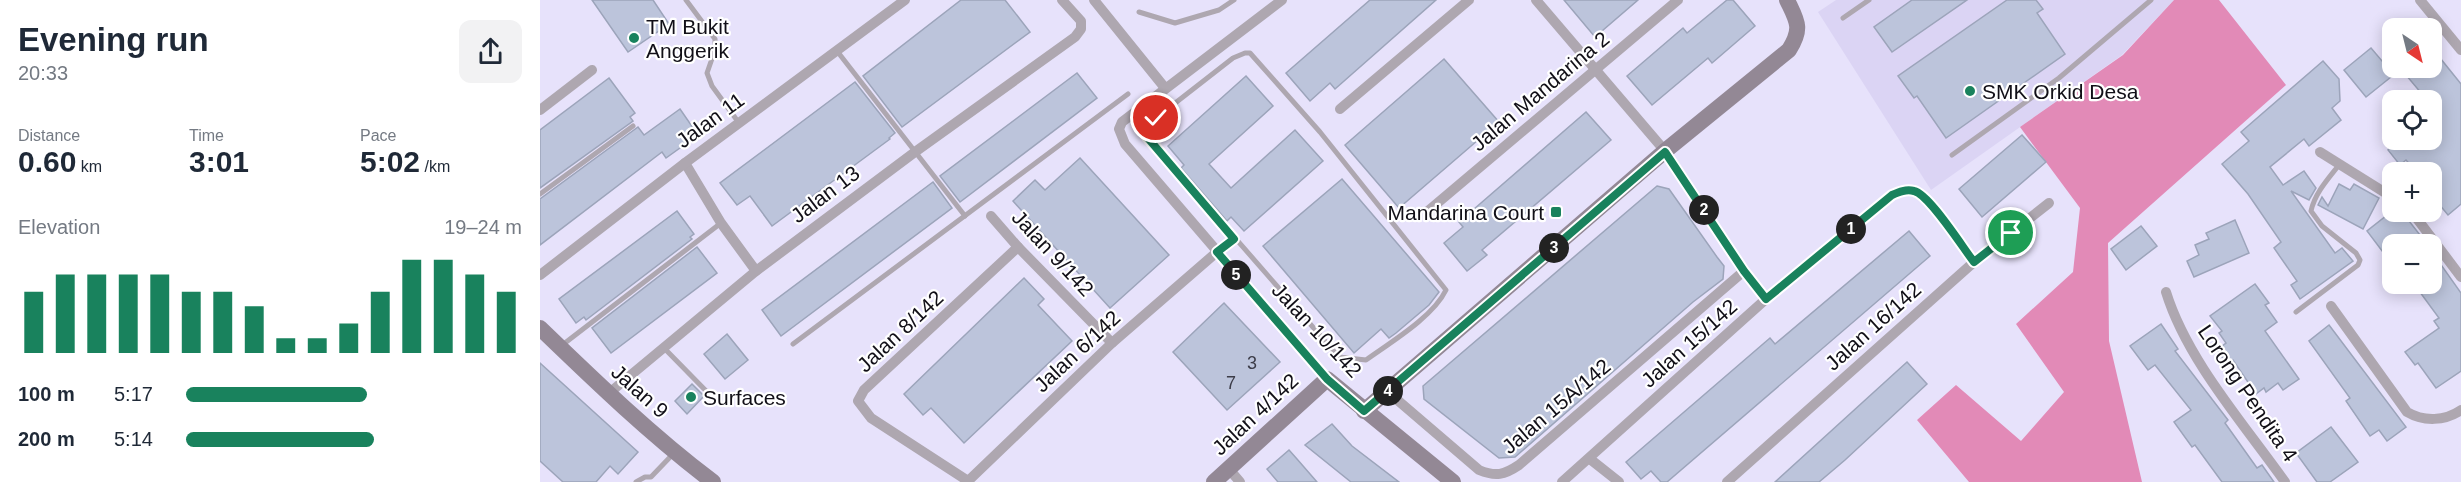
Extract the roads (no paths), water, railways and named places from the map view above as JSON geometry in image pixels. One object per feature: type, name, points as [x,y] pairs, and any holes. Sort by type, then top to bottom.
[{"type":"street","name":"Jalan 11","points":[[540,275],[685,163],[905,0]]},
{"type":"street","name":"Jalan 13","points":[[608,394],[756,270],[1075,37],[1082,29],[1081,21],[1062,0]]},
{"type":"street","points":[[1094,0],[1165,88]]},
{"type":"street","name":"Jalan 10/142","points":[[1282,0],[1122,122],[1119,129],[1120,136],[1327,379],[1453,482]]},
{"type":"street","points":[[1340,109],[1469,0]]},
{"type":"street","points":[[1536,0],[1665,152],[1744,271],[1766,299]]},
{"type":"street","name":"Jalan Mandarina 2","points":[[1428,211],[1678,0]]},
{"type":"street","points":[[1364,411],[1665,152],[1789,50],[1797,37],[1798,22],[1787,0]]},
{"type":"street","points":[[2420,0],[2461,50]]},
{"type":"street","points":[[540,110],[592,70]]},
{"type":"street","points":[[2320,152],[2382,190]]},
{"type":"street","points":[[685,163],[721,223],[756,270]]},
{"type":"street","name":"Jalan 15/142","points":[[1562,482],[1766,299],[1892,195],[1906,190],[1917,191],[1927,199],[1974,262]]},
{"type":"street","name":"Jalan 16/142","points":[[1727,482],[1974,262],[2049,203]]},
{"type":"street","name":"Jalan 9/142","points":[[992,216],[1018,247],[1113,343]]},
{"type":"street","points":[[2420,222],[2461,277]]},
{"type":"street","name":"Jalan 8/142","points":[[968,482],[871,418],[858,401],[864,390],[1018,247]]},
{"type":"street","name":"Jalan 6/142","points":[[968,482],[1113,343],[1217,252]]},
{"type":"street","name":"Jalan 15A/142","points":[[1388,392],[1479,470],[1493,475],[1506,474],[1744,271]]},
{"type":"street","name":"Lorong Pendita 4","points":[[2166,292],[2175,317],[2199,363],[2285,482]]},
{"type":"street","points":[[2331,306],[2407,412],[2417,418],[2428,419],[2446,417],[2461,410]]},
{"type":"street","name":"Jalan 9","points":[[540,328],[608,394],[674,453],[714,482]]},
{"type":"street","name":"Jalan 4/142","points":[[1214,482],[1327,379]]},
{"type":"street","points":[[1590,459],[1619,482]]},
{"type":"street","points":[[1228,469],[1240,482]]},
{"type":"lane","points":[[686,0],[715,39],[715,50],[707,73],[712,86],[739,123]]},
{"type":"lane","points":[[1139,12],[1175,23],[1219,10],[1234,0]]},
{"type":"lane","points":[[1843,18],[1869,0]]},
{"type":"lane","points":[[1952,155],[2059,78],[2151,0]]},
{"type":"lane","points":[[837,51],[965,216]]},
{"type":"lane","points":[[1250,53],[1320,132],[1446,290],[1441,301],[1431,310],[1366,360],[1339,357],[1234,239],[1147,137],[1148,126],[1156,118],[1233,58],[1250,53]]},
{"type":"lane","points":[[793,344],[1128,94]]},
{"type":"lane","points":[[540,194],[633,126]]},
{"type":"lane","points":[[2296,312],[2358,265],[2360,260],[2356,253],[2322,226],[2311,211],[2313,200],[2319,190],[2340,163]]},
{"type":"lane","points":[[560,348],[721,223]]},
{"type":"lane","points":[[1217,252],[1234,239]]},
{"type":"lane","points":[[663,347],[715,400]]},
{"type":"lane","points":[[651,477],[674,453]]},
{"type":"lane","points":[[636,482],[645,477],[651,477],[657,482]]},
{"type":"place","name":"TM Bukit Anggerik","points":[[634,38]]},
{"type":"place","name":"SMK Orkid Desa","points":[[1970,91]]},
{"type":"place","name":"Mandarina Court","points":[[1556,212]]},
{"type":"place","name":"Surfaces","points":[[691,397]]}]
